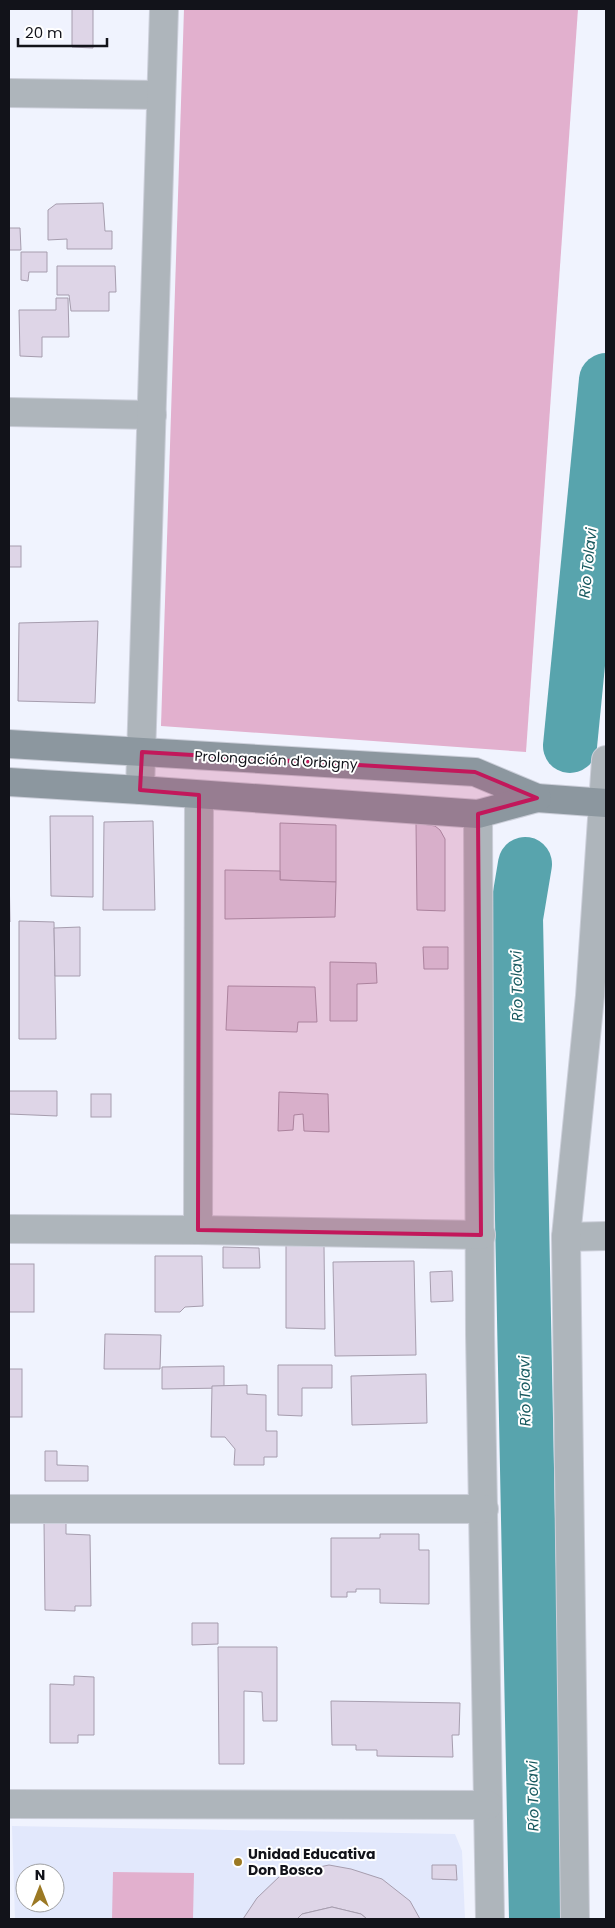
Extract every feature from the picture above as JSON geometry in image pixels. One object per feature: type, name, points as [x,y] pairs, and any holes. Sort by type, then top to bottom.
[{"type":"street","points":[[140,790],[164,9]]},
{"type":"street","points":[[9,93],[161,95]]},
{"type":"street","points":[[9,412],[152,415]]},
{"type":"street","name":"Prolongación d'Orbigny","points":[[9,744],[475,772],[537,798],[604,803]]},
{"type":"street","points":[[575,1919],[566,1237],[590,996],[606,760]]},
{"type":"street","name":"Prolongación d'Orbigny","points":[[9,782],[478,814],[537,798]]},
{"type":"street","points":[[198,795],[198,1230]]},
{"type":"street","points":[[478,814],[480,1334],[490,1919]]},
{"type":"street","points":[[9,1229],[481,1235]]},
{"type":"street","points":[[566,1237],[606,1236]]},
{"type":"street","points":[[9,1508],[484,1509]]},
{"type":"street","points":[[9,1804],[488,1805]]},
{"type":"highlighted area","points":[[142,752],[475,772],[537,798],[478,814],[481,1235],[198,1230],[199,795],[140,790]]},
{"type":"shaded area","points":[[184,9],[578,9],[526,752],[161,726]]},
{"type":"shaded area","name":"Unidad Educativa Don Bosco","points":[[12,1826],[455,1834],[462,1851],[465,1919],[15,1919]]},
{"type":"shaded area","points":[[113,1872],[194,1873],[193,1919],[112,1919]]},
{"type":"building","points":[[72,9],[93,9],[93,48],[72,47]]},
{"type":"building","points":[[103,203],[105,231],[112,231],[112,249],[67,249],[67,239],[48,240],[48,210],[56,204]]},
{"type":"building","points":[[9,228],[20,228],[21,250],[9,250]]},
{"type":"building","points":[[21,252],[47,252],[47,272],[29,272],[28,281],[21,280]]},
{"type":"building","points":[[57,266],[115,266],[116,292],[109,292],[109,311],[71,311],[69,295],[57,295]]},
{"type":"building","points":[[56,298],[68,298],[69,337],[42,337],[42,357],[20,356],[19,310],[56,310]]},
{"type":"building","points":[[9,546],[21,546],[21,567],[9,567]]},
{"type":"building","points":[[98,621],[95,703],[18,701],[19,623]]},
{"type":"building","points":[[50,816],[93,816],[93,897],[51,896]]},
{"type":"building","points":[[153,821],[155,910],[103,910],[104,822]]},
{"type":"building","points":[[280,823],[336,825],[336,882],[280,880]]},
{"type":"building","points":[[416,823],[435,826],[440,830],[445,839],[445,911],[417,910]]},
{"type":"building","points":[[9,870],[10,922],[9,922]]},
{"type":"building","points":[[225,870],[280,871],[280,880],[336,882],[335,917],[225,919]]},
{"type":"building","points":[[19,921],[54,922],[56,1039],[19,1039]]},
{"type":"building","points":[[80,927],[80,976],[55,976],[54,928]]},
{"type":"building","points":[[423,947],[448,947],[448,969],[424,969]]},
{"type":"building","points":[[330,962],[376,963],[377,983],[357,984],[357,1021],[330,1021]]},
{"type":"building","points":[[228,986],[315,987],[317,1022],[298,1022],[297,1032],[226,1030]]},
{"type":"building","points":[[9,1091],[57,1091],[57,1116],[9,1114]]},
{"type":"building","points":[[279,1092],[328,1094],[329,1132],[304,1131],[303,1114],[294,1115],[293,1130],[278,1131]]},
{"type":"building","points":[[91,1094],[111,1094],[111,1117],[91,1117]]},
{"type":"building","points":[[286,1245],[324,1246],[325,1329],[286,1328]]},
{"type":"building","points":[[223,1247],[259,1248],[260,1268],[223,1268]]},
{"type":"building","points":[[155,1256],[202,1256],[203,1306],[185,1307],[180,1312],[155,1312]]},
{"type":"building","points":[[414,1261],[416,1355],[335,1356],[333,1262]]},
{"type":"building","points":[[9,1264],[34,1264],[34,1312],[9,1312]]},
{"type":"building","points":[[452,1271],[453,1301],[431,1302],[430,1272]]},
{"type":"building","points":[[105,1334],[161,1335],[160,1369],[104,1369]]},
{"type":"building","points":[[278,1365],[332,1365],[332,1388],[302,1388],[302,1416],[278,1415]]},
{"type":"building","points":[[224,1366],[224,1388],[162,1389],[162,1367]]},
{"type":"building","points":[[9,1369],[22,1369],[22,1417],[9,1417]]},
{"type":"building","points":[[426,1374],[427,1423],[352,1425],[351,1376]]},
{"type":"building","points":[[247,1385],[247,1394],[266,1395],[266,1431],[277,1431],[277,1457],[264,1457],[264,1465],[234,1465],[235,1449],[225,1437],[211,1437],[212,1386]]},
{"type":"building","points":[[45,1451],[57,1451],[57,1465],[88,1466],[88,1481],[45,1481]]},
{"type":"building","points":[[44,1521],[66,1522],[66,1534],[90,1535],[91,1606],[75,1606],[75,1611],[45,1610]]},
{"type":"building","points":[[380,1534],[419,1534],[419,1550],[429,1550],[429,1604],[380,1603],[380,1589],[356,1589],[356,1592],[347,1592],[347,1597],[331,1597],[331,1538],[380,1538]]},
{"type":"building","points":[[192,1623],[218,1623],[218,1644],[192,1645]]},
{"type":"building","points":[[218,1647],[277,1647],[277,1721],[263,1721],[262,1692],[244,1691],[244,1764],[219,1764]]},
{"type":"building","points":[[74,1676],[94,1677],[94,1735],[78,1735],[78,1743],[50,1743],[50,1684],[74,1685]]},
{"type":"building","points":[[331,1701],[460,1703],[459,1735],[452,1735],[453,1757],[377,1756],[377,1750],[356,1750],[356,1745],[332,1745]]},
{"type":"building","points":[[329,1865],[351,1869],[382,1879],[410,1901],[420,1919],[367,1919],[361,1914],[332,1907],[302,1914],[297,1919],[243,1919],[257,1898],[281,1875]]},
{"type":"building","points":[[432,1865],[456,1865],[457,1880],[432,1879]]},
{"type":"building","points":[[332,1907],[361,1914],[367,1919],[297,1919],[302,1914]]},
{"type":"waterway","name":"Río Tolavi","points":[[570,746],[606,380]]},
{"type":"waterway","name":"Río Tolavi","points":[[525,864],[516,918],[536,1919]]},
{"type":"place","name":"Unidad Educativa Don Bosco","points":[[238,1862]]}]
